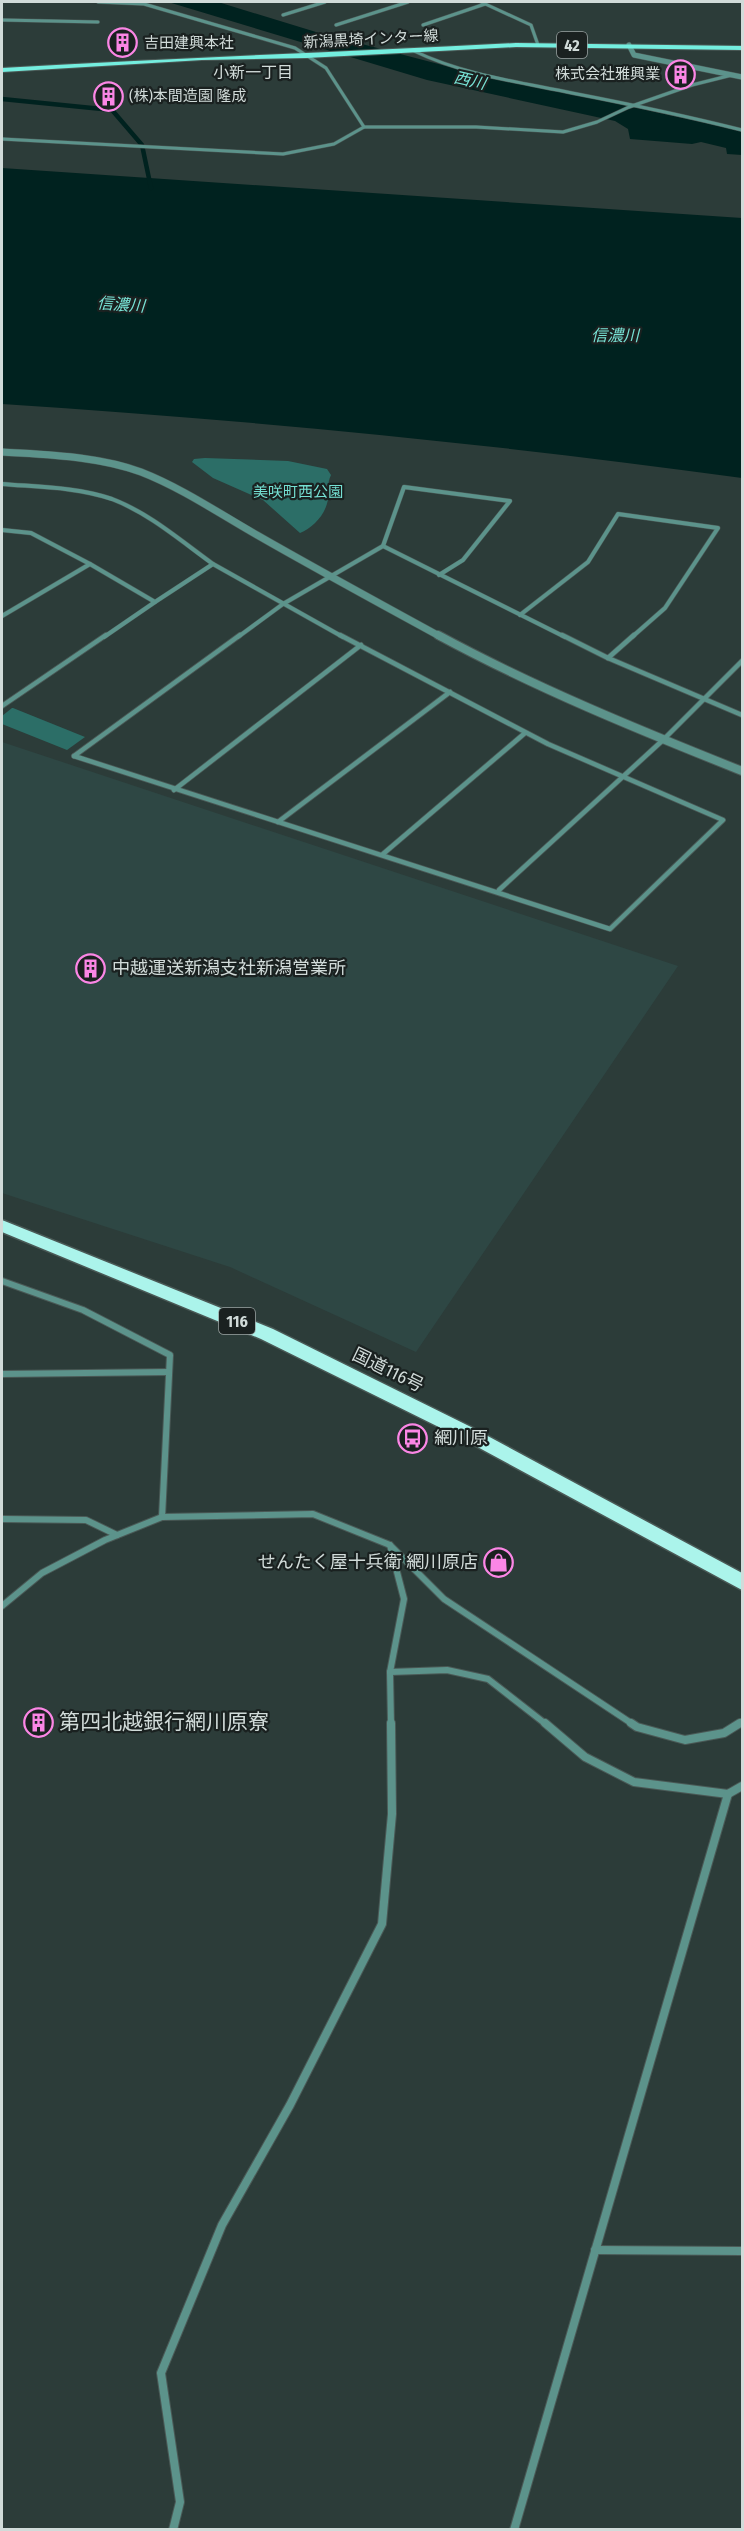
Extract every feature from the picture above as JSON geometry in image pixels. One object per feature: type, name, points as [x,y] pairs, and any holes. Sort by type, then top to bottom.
[{"type":"highway","name":"国道116号","points":[[2,1226],[267,1334],[465,1432],[742,1582]]},
{"type":"main road","name":"新潟黒埼インター線","points":[[2,70],[202,58],[306,56],[538,45],[742,48]]},
{"type":"street","points":[[98,2],[144,4],[295,48],[306,56],[319,60],[326,68],[364,127]]},
{"type":"street","points":[[283,15],[325,2]]},
{"type":"street","points":[[336,25],[408,2]]},
{"type":"street","points":[[423,25],[483,3],[531,26],[538,45]]},
{"type":"street","points":[[2,20],[98,22]]},
{"type":"street","points":[[629,45],[634,55],[742,77]]},
{"type":"street","points":[[414,51],[430,60],[469,70],[636,104],[742,130]]},
{"type":"street","points":[[2,139],[283,154],[334,144],[364,127],[476,127],[563,132],[597,122],[629,106],[732,75]]},
{"type":"street","points":[[2,452],[59,456],[110,464],[141,472],[176,489],[330,577],[505,671],[663,740],[742,771]]},
{"type":"street","points":[[2,484],[100,495],[138,512],[213,564],[283,604],[525,733],[621,778],[723,820],[610,929],[499,890],[174,790],[74,756],[283,604],[383,546],[405,488],[510,501],[463,560],[439,575]]},
{"type":"street","points":[[520,615],[588,562],[618,514],[718,528],[664,608],[608,658]]},
{"type":"street","points":[[2,530],[31,533],[155,602]]},
{"type":"street","points":[[383,546],[608,658],[742,715]]},
{"type":"street","points":[[2,616],[90,564]]},
{"type":"street","points":[[2,706],[213,564]]},
{"type":"street","points":[[174,790],[362,645]]},
{"type":"street","points":[[499,890],[663,740],[742,661]]},
{"type":"street","points":[[278,822],[450,692]]},
{"type":"street","points":[[383,854],[525,733]]},
{"type":"street","points":[[2,1281],[83,1310],[170,1355],[162,1517]]},
{"type":"street","points":[[2,1374],[169,1372]]},
{"type":"street","points":[[2,1606],[42,1573],[118,1535],[162,1517],[313,1514],[390,1545],[444,1599],[637,1727],[685,1740],[724,1733],[742,1722]]},
{"type":"street","points":[[2,1519],[86,1520],[118,1535]]},
{"type":"street","points":[[173,2529],[180,2502],[161,2373],[222,2225],[290,2105],[382,1924],[392,1814],[390,1672],[404,1599],[390,1545]]},
{"type":"street","points":[[390,1672],[447,1670],[488,1678],[585,1757],[634,1782],[728,1794],[742,1786]]},
{"type":"street","points":[[514,2529],[728,1794]]},
{"type":"street","points":[[595,2250],[742,2251]]},
{"type":"shaded area","points":[[2,742],[678,966],[416,1352],[230,1267],[2,1193]]},
{"type":"green space","name":"美咲町西公園","points":[[194,459],[288,461],[327,469],[331,475],[325,510],[314,524],[300,533],[263,500],[213,478],[192,462]]},
{"type":"green space","points":[[12,708],[85,737],[67,750],[2,724],[2,716]]},
{"type":"water","name":"西川","points":[[168,2],[218,2],[316,32],[450,67],[742,131],[742,155],[727,154],[726,148],[701,142],[692,144],[630,139],[628,129],[615,121],[427,80]]},
{"type":"water","name":"信濃川","points":[[2,168],[742,218],[742,478],[557,454],[372,434],[2,404]]},
{"type":"waterway","points":[[2,99],[112,110],[142,145],[151,188]]},
{"type":"place","name":"吉田建興本社","points":[[123,43]]},
{"type":"place","name":"株式会社雅興業","points":[[681,74]]},
{"type":"place","name":"(株)本間造園 隆成","points":[[108,96]]},
{"type":"place","name":"中越運送新潟支社新潟営業所","points":[[91,968]]},
{"type":"place","name":"網川原","points":[[413,1438]]},
{"type":"place","name":"せんたく屋十兵衛 網川原店","points":[[499,1562]]},
{"type":"place","name":"第四北越銀行網川原寮","points":[[38,1722]]},
{"type":"district","name":"小新一丁目","points":[[253,72]]}]
